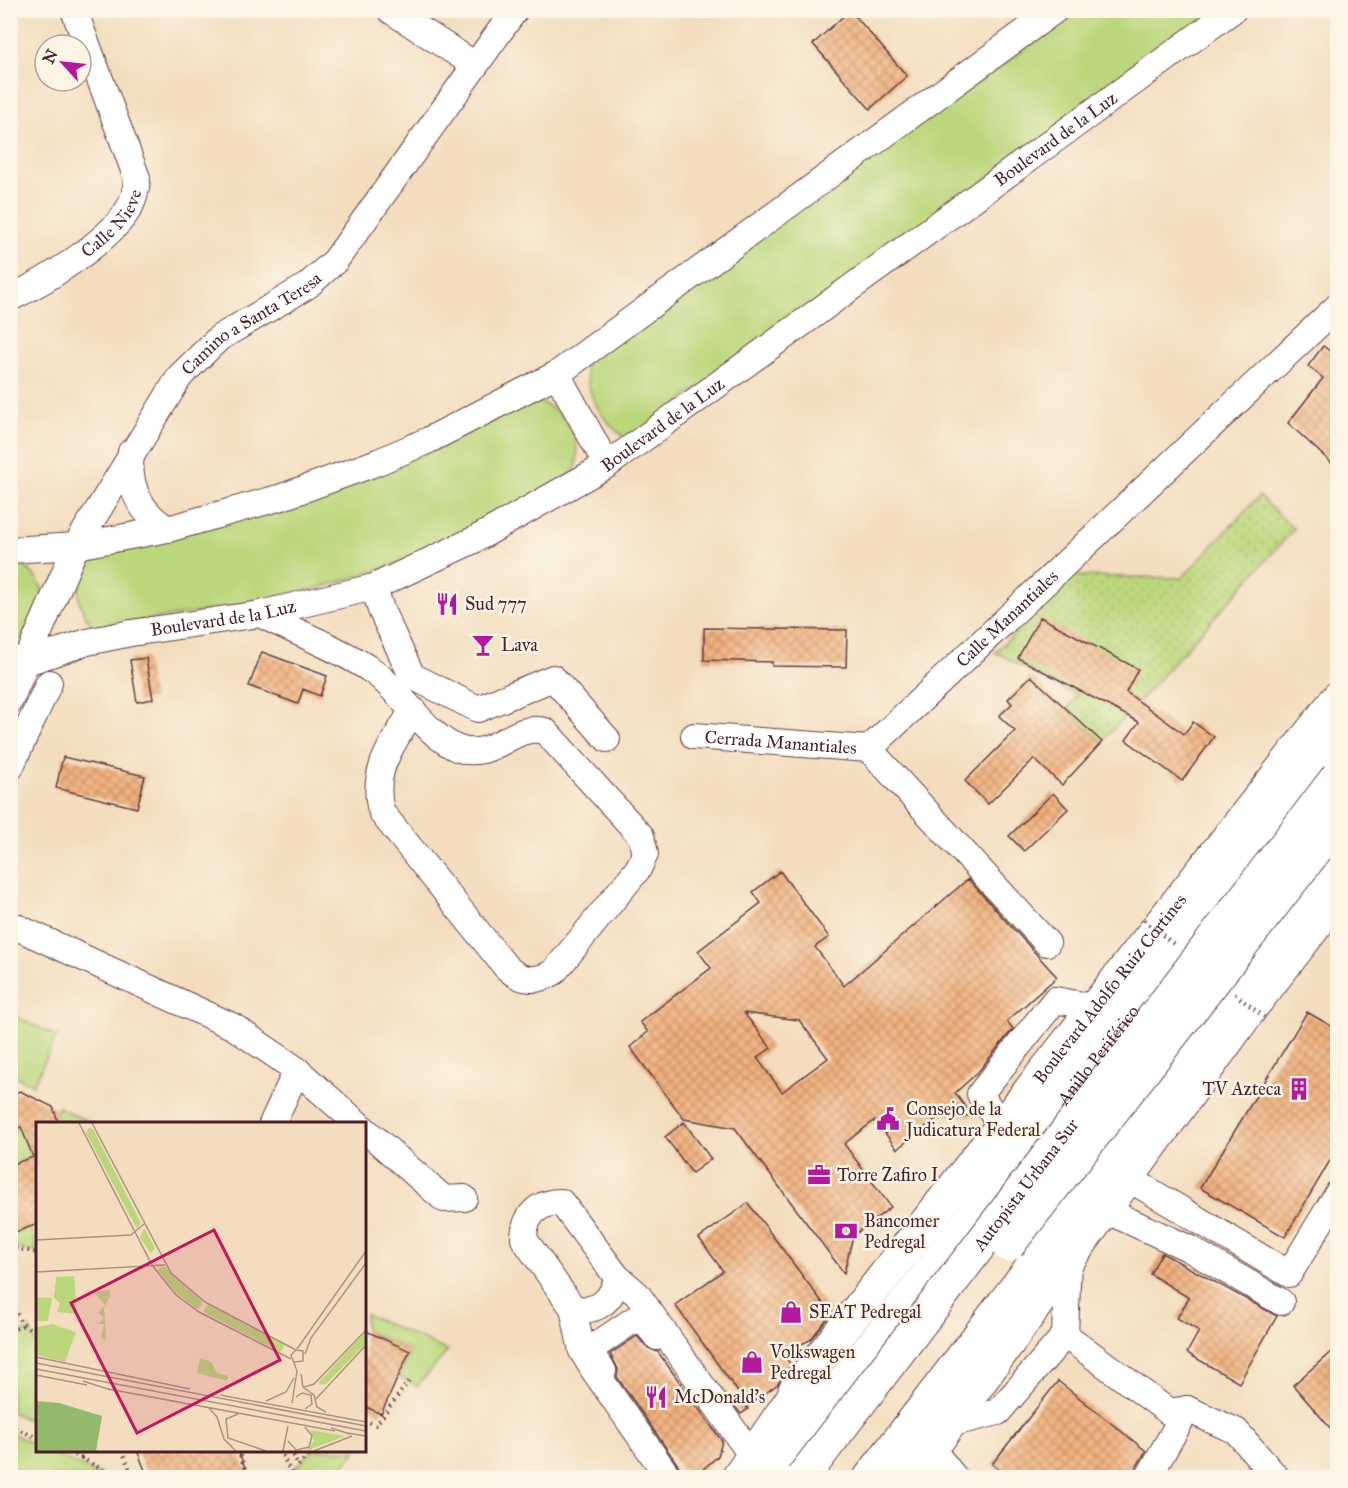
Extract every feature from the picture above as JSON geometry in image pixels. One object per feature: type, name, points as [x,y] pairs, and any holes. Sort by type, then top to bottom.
[{"type":"main road","name":"Boulevard Adolfo Ruiz Cortines","points":[[745,1468],[813,1368],[1338,698]]},
{"type":"main road","name":"Anillo Periférico","points":[[769,1478],[817,1413],[1338,747]]},
{"type":"main road","name":"Autopista Urbana Sur","points":[[802,1478],[1338,776]]},
{"type":"main road","name":"Autopista Urbana Sur","points":[[830,1478],[1338,821]]},
{"type":"main road","points":[[870,1478],[1338,867]]},
{"type":"main road","points":[[910,1478],[1253,1005],[1338,896]]},
{"type":"main road","points":[[1096,1058],[1143,946]]},
{"type":"main road","points":[[724,1478],[745,1468],[817,1413]]},
{"type":"street","name":"Calle Nieve","points":[[10,298],[49,277],[81,254],[121,219],[135,196],[137,178],[74,10]]},
{"type":"street","points":[[390,10],[475,65]]},
{"type":"street","name":"Camino a Santa Teresa","points":[[10,700],[19,660],[76,546],[131,452],[180,376],[206,349],[234,328],[307,286],[335,261],[515,10]]},
{"type":"street","points":[[10,550],[76,546],[168,530],[282,497],[378,462],[429,440],[557,374],[1055,10]]},
{"type":"street","name":"Boulevard de la Luz","points":[[19,660],[87,642],[131,633],[260,614],[374,587],[485,535],[607,465],[1233,10]]},
{"type":"street","name":"Calle Manantiales","points":[[868,748],[1338,306]]},
{"type":"street","points":[[557,374],[607,465]]},
{"type":"street","points":[[131,452],[129,466],[134,494],[148,515],[168,530]]},
{"type":"street","points":[[374,587],[381,610],[412,676],[478,709],[553,678],[607,739]]},
{"type":"street","points":[[260,614],[375,673],[448,744],[468,751],[490,749],[526,731],[545,731],[641,836],[645,854],[638,869],[554,972],[546,977],[527,980],[506,967],[382,813],[377,792],[381,767],[413,710]]},
{"type":"street","points":[[10,768],[49,683]]},
{"type":"street","name":"Cerrada Manantiales","points":[[694,736],[868,748]]},
{"type":"street","points":[[868,748],[1047,943]]},
{"type":"street","points":[[10,924],[234,1026],[297,1070],[356,1122]]},
{"type":"street","points":[[273,1122],[297,1070]]},
{"type":"street","points":[[366,1131],[444,1199],[464,1198]]},
{"type":"street","points":[[1128,1178],[1289,1274],[1338,1194]]},
{"type":"street","points":[[669,1478],[582,1352],[573,1308],[524,1239],[526,1223],[535,1210],[552,1202],[561,1202],[617,1277],[637,1294],[696,1378],[745,1468]]},
{"type":"street","points":[[1105,1210],[1188,1248],[1281,1302]]},
{"type":"street","points":[[956,1478],[940,1436],[998,1412],[1065,1335],[1068,1260]]},
{"type":"street","points":[[573,1308],[589,1310],[603,1304],[611,1296],[617,1277]]},
{"type":"street","points":[[612,1397],[609,1380],[593,1357],[598,1344],[635,1319],[645,1321],[678,1365],[696,1378]]},
{"type":"street","points":[[1065,1335],[1169,1412],[1187,1409],[1236,1431],[1277,1478]]},
{"type":"street","points":[[1148,1478],[1187,1409]]},
{"type":"path","points":[[10,1247],[36,1253]]},
{"type":"path","points":[[10,1297],[20,1321],[30,1329],[36,1327]]},
{"type":"path","points":[[10,1331],[25,1325]]},
{"type":"path","points":[[366,1421],[376,1425],[409,1382]]},
{"type":"path","points":[[10,1426],[36,1437]]},
{"type":"path","points":[[68,1452],[118,1478]]},
{"type":"path","points":[[81,1458],[84,1452]]},
{"type":"path","points":[[123,1452],[133,1478]]},
{"type":"path","points":[[239,1452],[249,1478]]},
{"type":"path","points":[[280,1452],[291,1473],[286,1478]]},
{"type":"path","points":[[290,1452],[298,1466],[311,1452]]},
{"type":"green space","points":[[1079,11],[1218,11],[628,440],[602,415],[588,384],[585,360]]},
{"type":"green space","points":[[533,400],[555,411],[570,427],[577,447],[575,472],[498,516],[445,542],[390,565],[330,585],[230,607],[95,628],[83,610],[79,582],[93,554],[439,448]]},
{"type":"green space","points":[[1259,496],[1294,529],[1102,742],[1067,709],[1077,696],[995,652],[1074,576],[1182,578]]},
{"type":"green space","points":[[10,559],[34,575],[43,594],[41,606],[28,630],[11,644]]},
{"type":"green space","points":[[10,1014],[57,1036],[33,1085],[11,1074]]},
{"type":"green space","points":[[58,1107],[89,1122],[59,1122],[55,1114]]},
{"type":"green space","points":[[21,1127],[33,1157],[11,1165],[10,1131]]},
{"type":"green space","points":[[36,1200],[36,1224],[30,1227]]},
{"type":"green space","points":[[30,1227],[36,1253],[11,1247],[11,1234]]},
{"type":"green space","points":[[366,1314],[448,1351],[417,1386],[399,1377],[410,1351],[366,1330]]},
{"type":"green space","points":[[30,1329],[36,1344],[36,1424],[11,1412],[11,1339]]},
{"type":"green space","points":[[11,1433],[36,1446],[36,1452],[50,1452],[105,1477],[11,1477]]},
{"type":"green space","points":[[311,1452],[356,1452],[333,1477],[286,1477]]},
{"type":"building","points":[[850,10],[907,76],[870,109],[813,44]]},
{"type":"building","points":[[1323,346],[1338,357],[1338,469],[1288,423],[1323,378],[1308,366]]},
{"type":"building","points":[[1040,617],[1138,669],[1126,692],[1184,734],[1193,722],[1214,737],[1182,781],[1126,740],[1139,722],[1018,658]]},
{"type":"building","points":[[704,628],[847,630],[846,667],[772,666],[772,662],[704,660]]},
{"type":"building","points":[[262,652],[327,676],[320,696],[303,689],[298,704],[249,686]]},
{"type":"building","points":[[146,658],[153,699],[137,702],[130,660]]},
{"type":"building","points":[[1031,676],[1102,742],[1062,785],[1034,759],[988,804],[965,781],[1015,731],[999,716],[1012,704],[1008,699]]},
{"type":"building","points":[[63,757],[145,776],[137,808],[56,788]]},
{"type":"building","points":[[1053,793],[1068,809],[1024,851],[1009,836]]},
{"type":"building","points":[[780,871],[829,937],[815,947],[844,986],[968,879],[1057,977],[1007,1021],[1013,1029],[978,1072],[955,1093],[972,1116],[941,1115],[897,1149],[875,1120],[844,1144],[891,1207],[853,1236],[844,1273],[735,1128],[684,1119],[630,1047],[648,1032],[640,1022],[711,968],[698,951],[761,903],[753,892]],"holes":[[[744,1013],[799,1020],[828,1058],[782,1092],[757,1058],[771,1048]]]},
{"type":"building","name":"TV Azteca","points":[[1307,1012],[1338,1030],[1338,1147],[1285,1237],[1200,1188]]},
{"type":"building","points":[[20,1091],[53,1107],[58,1122],[36,1122],[36,1225],[10,1234],[10,1165],[33,1157],[21,1127],[10,1131],[10,1095]]},
{"type":"building","points":[[684,1122],[711,1159],[692,1173],[665,1137]]},
{"type":"building","points":[[748,1203],[831,1314],[810,1340],[782,1353],[791,1365],[778,1384],[748,1406],[675,1305],[723,1271],[699,1238]]},
{"type":"building","points":[[1162,1253],[1277,1316],[1239,1383],[1187,1353],[1199,1331],[1177,1318],[1189,1298],[1150,1274]]},
{"type":"building","points":[[366,1331],[410,1351],[381,1414],[366,1407]]},
{"type":"building","name":"McDonald's","points":[[637,1336],[646,1347],[658,1352],[722,1441],[718,1456],[702,1470],[682,1471],[617,1377],[618,1369],[610,1354]]},
{"type":"building","points":[[1338,1346],[1338,1437],[1293,1385]]},
{"type":"building","points":[[1058,1381],[1146,1451],[1130,1478],[1009,1478],[992,1464]]},
{"type":"building","points":[[739,1398],[748,1409],[741,1414],[732,1403]]},
{"type":"building","points":[[138,1452],[239,1452],[249,1478],[148,1478]]},
{"type":"place","name":"Sud 777","points":[[447,604]]},
{"type":"place","name":"Lava","points":[[483,645]]},
{"type":"place","name":"TV Azteca","points":[[1299,1089]]},
{"type":"place","name":"Consejo de la Judicatura Federal","points":[[888,1119]]},
{"type":"place","name":"Torre Zafiro I","points":[[819,1175]]},
{"type":"place","name":"Bancomer Pedregal","points":[[846,1231]]},
{"type":"place","name":"SEAT Pedregal","points":[[791,1312]]},
{"type":"place","name":"Volkswagen Pedregal","points":[[752,1362]]},
{"type":"place","name":"McDonald's","points":[[656,1397]]}]
